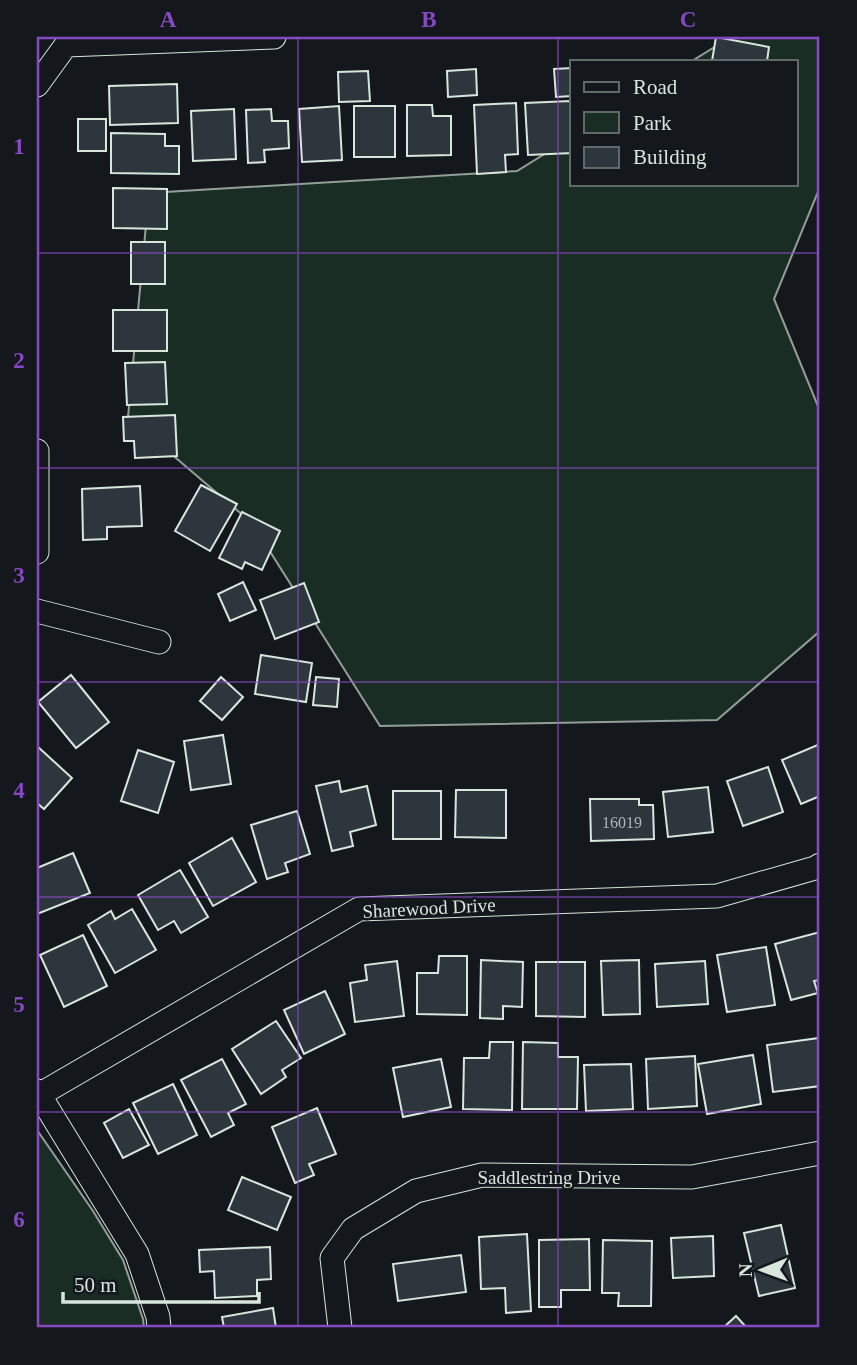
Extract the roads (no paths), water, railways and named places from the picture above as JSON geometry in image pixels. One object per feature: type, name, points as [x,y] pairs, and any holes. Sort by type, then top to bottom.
[{"type":"street","points":[[37,85],[66,45],[274,37]]},
{"type":"street","points":[[37,451],[37,552]]},
{"type":"street","points":[[37,611],[159,642]]},
{"type":"street","name":"Sharewood Drive","points":[[38,1093],[359,909],[717,896],[820,865]]},
{"type":"street","points":[[38,1093],[137,1255],[158,1317],[159,1328]]},
{"type":"street","name":"Saddlestring Drive","points":[[340,1328],[332,1258],[353,1229],[416,1191],[481,1175],[692,1177],[820,1153]]}]
